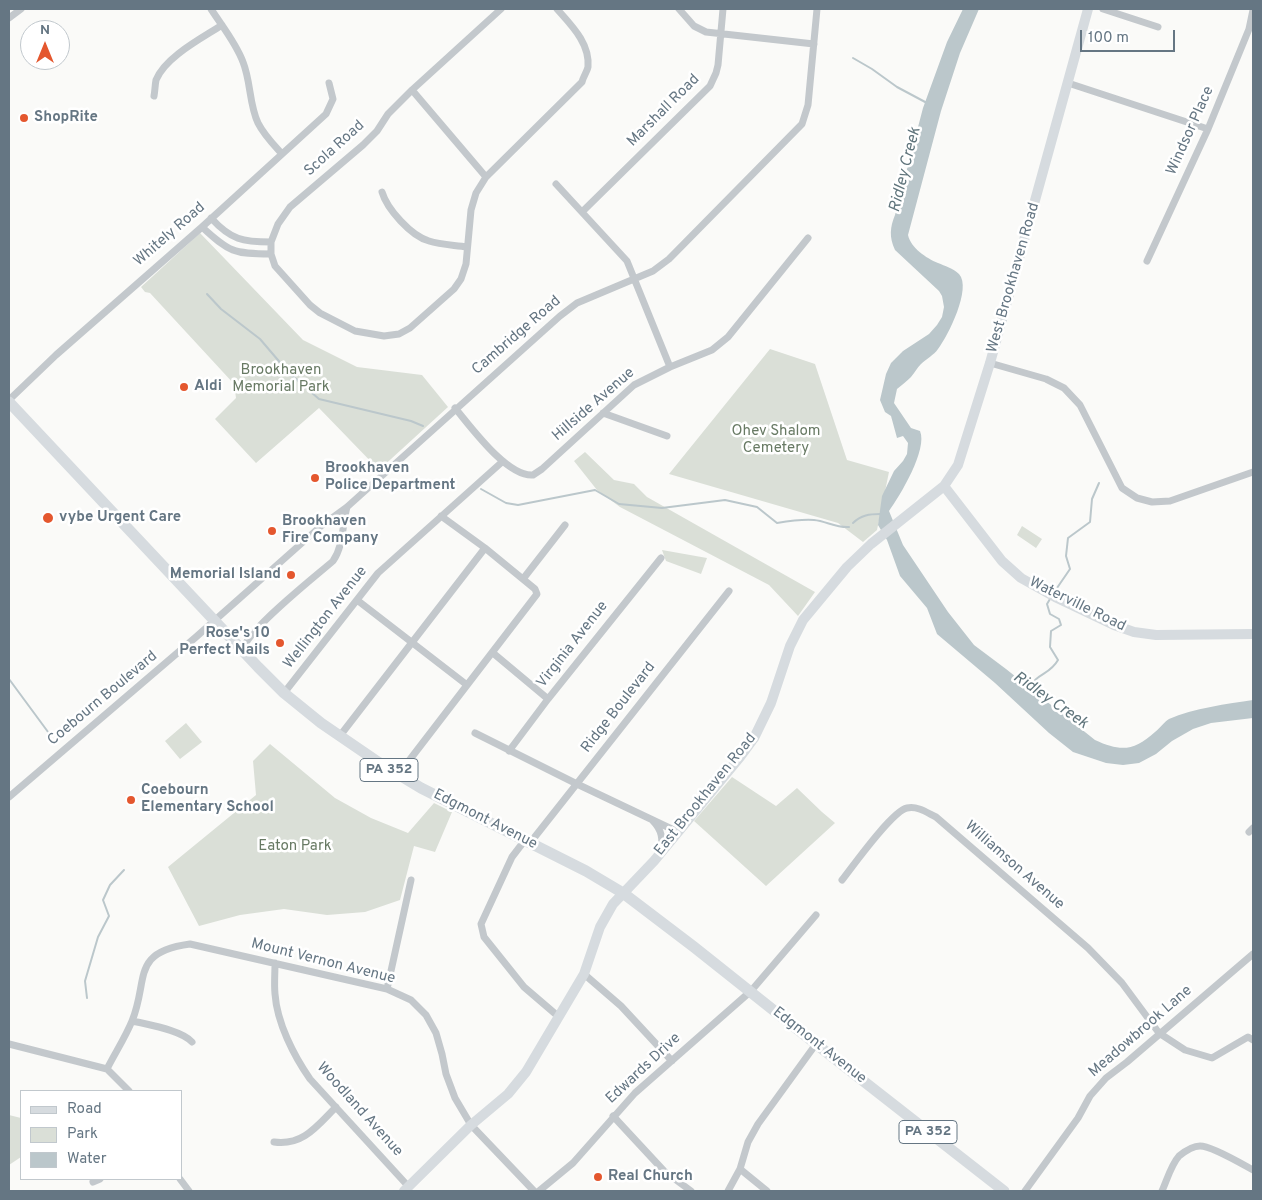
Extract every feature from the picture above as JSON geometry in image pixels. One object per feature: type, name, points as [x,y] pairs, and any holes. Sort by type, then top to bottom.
[{"type":"main road","name":"Edgmont Avenue","points":[[9,401],[243,652],[284,693],[339,737],[398,775],[592,874],[623,893],[751,991],[1004,1191]]},
{"type":"street","points":[[9,18],[21,9]]},
{"type":"street","points":[[211,9],[239,52],[258,123],[266,137],[282,154]]},
{"type":"street","points":[[211,218],[223,231],[234,237],[250,242],[271,242],[271,254],[275,266],[310,305],[320,313],[355,332],[384,336],[399,334],[410,328],[454,289],[461,279],[465,269],[471,210],[476,193],[486,177],[582,82],[588,68],[586,48],[579,34],[557,9]]},
{"type":"street","points":[[679,9],[700,30],[720,35],[814,44]]},
{"type":"street","name":"Marshall Road","points":[[582,212],[710,86],[716,73],[723,9]]},
{"type":"street","name":"Cambridge Road","points":[[214,621],[322,526],[347,507],[455,408],[560,316],[577,303],[653,271],[669,259],[798,130],[807,112],[817,9]]},
{"type":"street","name":"West Brookhaven Road","points":[[899,523],[944,486],[958,465],[990,363],[1088,9]]},
{"type":"street","points":[[1102,9],[1158,27]]},
{"type":"street","name":"Windsor Place","points":[[1147,261],[1208,129],[1249,29],[1253,10]]},
{"type":"street","name":"Scola Road","points":[[271,242],[278,224],[290,207],[363,145],[388,114],[412,90],[499,11]]},
{"type":"street","points":[[154,96],[157,79],[166,66],[181,52],[222,26]]},
{"type":"street","name":"Whitely Road","points":[[9,401],[22,386],[66,346],[202,227],[329,111],[333,99],[329,83]]},
{"type":"street","points":[[1068,83],[1208,129]]},
{"type":"street","points":[[412,90],[486,177]]},
{"type":"street","points":[[556,184],[627,261],[670,367]]},
{"type":"street","points":[[382,192],[385,201],[393,212],[420,236],[434,243],[467,246]]},
{"type":"street","points":[[202,227],[229,250],[246,254],[271,254]]},
{"type":"street","name":"Hillside Avenue","points":[[502,462],[513,470],[529,476],[532,475],[542,469],[634,385],[722,344],[808,238]]},
{"type":"street","points":[[990,363],[1046,379],[1064,388],[1080,404],[1122,488],[1138,498],[1152,502],[1170,501],[1253,472]]},
{"type":"street","points":[[455,408],[502,462]]},
{"type":"street","points":[[603,413],[667,436]]},
{"type":"street","name":"Wellington Avenue","points":[[284,693],[382,569],[502,462]]},
{"type":"street","name":"Waterville Road","points":[[944,486],[1011,570],[1044,592],[1114,626],[1134,632],[1156,635],[1253,634]]},
{"type":"street","points":[[243,652],[246,641],[276,610],[336,556],[341,544],[347,507]]},
{"type":"street","points":[[398,775],[537,594],[535,589],[485,548],[441,516]]},
{"type":"street","name":"East Brookhaven Road","points":[[623,893],[678,832],[754,738],[771,703],[790,646],[803,620],[847,566],[899,523]]},
{"type":"street","points":[[523,579],[565,525]]},
{"type":"street","points":[[339,737],[485,548]]},
{"type":"street","name":"Virginia Avenue","points":[[509,751],[548,698],[661,558]]},
{"type":"street","name":"Ridge Boulevard","points":[[559,1017],[524,987],[484,937],[481,924],[512,857],[577,784],[729,591]]},
{"type":"street","points":[[357,600],[467,685]]},
{"type":"street","name":"Coebourn Boulevard","points":[[9,797],[214,621]]},
{"type":"street","points":[[493,652],[548,698]]},
{"type":"street","points":[[475,733],[678,832]]},
{"type":"street","name":"Williamson Avenue","points":[[842,880],[890,820],[904,808],[921,808],[936,817],[1088,948],[1122,983],[1159,1034]]},
{"type":"street","points":[[653,821],[662,834],[661,852]]},
{"type":"street","points":[[387,989],[411,880]]},
{"type":"street","points":[[406,1188],[471,1126],[508,1094],[526,1072],[584,974],[603,920],[623,893]]},
{"type":"street","name":"Edwards Drive","points":[[539,1191],[573,1164],[635,1093],[751,991],[816,915]]},
{"type":"street","name":"Mount Vernon Avenue","points":[[107,1069],[133,1020],[146,965],[158,954],[175,946],[190,944],[387,989],[412,1000],[426,1015],[436,1033],[446,1074],[455,1098],[471,1126],[534,1191]]},
{"type":"street","name":"Meadowbrook Lane","points":[[1025,1191],[1078,1118],[1090,1096],[1106,1078],[1253,954]]},
{"type":"street","name":"Woodland Avenue","points":[[275,963],[275,996],[288,1042],[298,1063],[406,1188]]},
{"type":"street","points":[[584,974],[621,1006],[672,1061]]},
{"type":"street","points":[[133,1020],[178,1033],[187,1037],[192,1042]]},
{"type":"street","points":[[1159,1034],[1185,1050],[1212,1058],[1248,1037],[1253,1040]]},
{"type":"street","points":[[9,1044],[107,1069],[129,1090]]},
{"type":"street","points":[[728,1191],[740,1169],[748,1142],[758,1124],[816,1044]]},
{"type":"street","points":[[274,1142],[285,1144],[298,1140],[336,1108]]},
{"type":"street","points":[[613,1116],[664,1171],[691,1191]]},
{"type":"street","points":[[1162,1191],[1174,1163],[1189,1149],[1200,1146],[1211,1149],[1253,1170]]},
{"type":"street","points":[[740,1169],[767,1191]]},
{"type":"street","points":[[93,1182],[98,1180]]},
{"type":"street","points":[[181,1180],[189,1191]]},
{"type":"green space","name":"Brookhaven Memorial Park","points":[[200,233],[303,340],[357,367],[422,375],[448,407],[379,470],[319,408],[256,463],[215,419],[236,398],[234,384],[150,293],[145,292],[141,287]]},
{"type":"green space","name":"Ohev Shalom Cemetery","points":[[770,349],[815,364],[847,460],[889,472],[877,530],[863,542],[838,523],[669,474]]},
{"type":"green space","points":[[585,452],[614,480],[634,484],[647,497],[815,592],[798,616],[769,585],[620,507],[597,490],[574,461]]},
{"type":"green space","points":[[1022,526],[1042,539],[1036,548],[1017,535]]},
{"type":"green space","points":[[662,550],[707,558],[701,574],[666,561]]},
{"type":"green space","points":[[186,723],[202,742],[180,759],[165,741]]},
{"type":"green space","name":"Eaton Park","points":[[270,744],[335,798],[371,818],[408,833],[434,803],[452,812],[435,852],[414,846],[400,900],[365,912],[327,915],[284,909],[240,915],[199,926],[168,867],[256,795],[253,761]]},
{"type":"green space","points":[[732,777],[776,806],[797,788],[835,823],[766,886],[694,821]]},
{"type":"green space","points":[[9,1115],[20,1118],[20,1158],[9,1165]]},
{"type":"water","points":[[963,9],[979,9],[960,53],[941,111],[908,235],[912,244],[924,255],[959,274],[963,290],[957,312],[942,343],[911,377],[897,389],[894,403],[911,428],[920,431],[921,439],[917,460],[912,472],[889,511],[903,545],[948,612],[974,645],[1095,740],[1120,748],[1127,748],[1140,743],[1167,720],[1178,715],[1253,700],[1253,718],[1211,723],[1193,729],[1139,763],[1123,765],[1106,763],[1073,752],[937,634],[927,608],[900,576],[887,540],[878,525],[882,496],[894,471],[907,454],[908,443],[903,436],[897,438],[891,416],[885,412],[880,400],[886,374],[891,363],[903,351],[929,334],[937,325],[942,317],[944,307],[939,291],[895,250],[891,228],[923,108],[947,42]]},
{"type":"waterway","points":[[853,58],[897,87],[927,103]]},
{"type":"waterway","points":[[207,294],[221,309],[260,339],[289,373],[319,399],[411,421],[423,426]]},
{"type":"waterway","points":[[1057,588],[1070,569],[1066,556],[1068,538],[1090,522],[1092,499],[1099,483]]},
{"type":"waterway","points":[[481,489],[506,503],[518,505],[595,490],[619,504],[662,508],[725,500],[757,507],[777,523],[814,520],[849,527]]},
{"type":"waterway","points":[[853,523],[859,518],[880,514]]},
{"type":"waterway","name":"Ridley Creek","points":[[1029,690],[1035,680],[1051,669],[1058,660],[1050,647],[1051,631],[1061,625],[1059,619],[1050,614],[1047,604],[1050,599]]},
{"type":"waterway","points":[[9,679],[51,736]]},
{"type":"waterway","points":[[87,998],[85,981],[98,937],[109,916],[103,900],[110,885],[124,870]]},
{"type":"place","name":"ShopRite","points":[[24,118]]},
{"type":"place","name":"Aldi","points":[[184,387]]},
{"type":"place","name":"Brookhaven Police Department","points":[[315,478]]},
{"type":"place","name":"vybe Urgent Care","points":[[48,518]]},
{"type":"place","name":"Brookhaven Fire Company","points":[[272,531]]},
{"type":"place","name":"Memorial Island","points":[[291,575]]},
{"type":"place","name":"Rose's 10 Perfect Nails","points":[[280,643]]},
{"type":"place","name":"Coebourn Elementary School","points":[[131,800]]},
{"type":"place","name":"Real Church","points":[[598,1177]]}]
